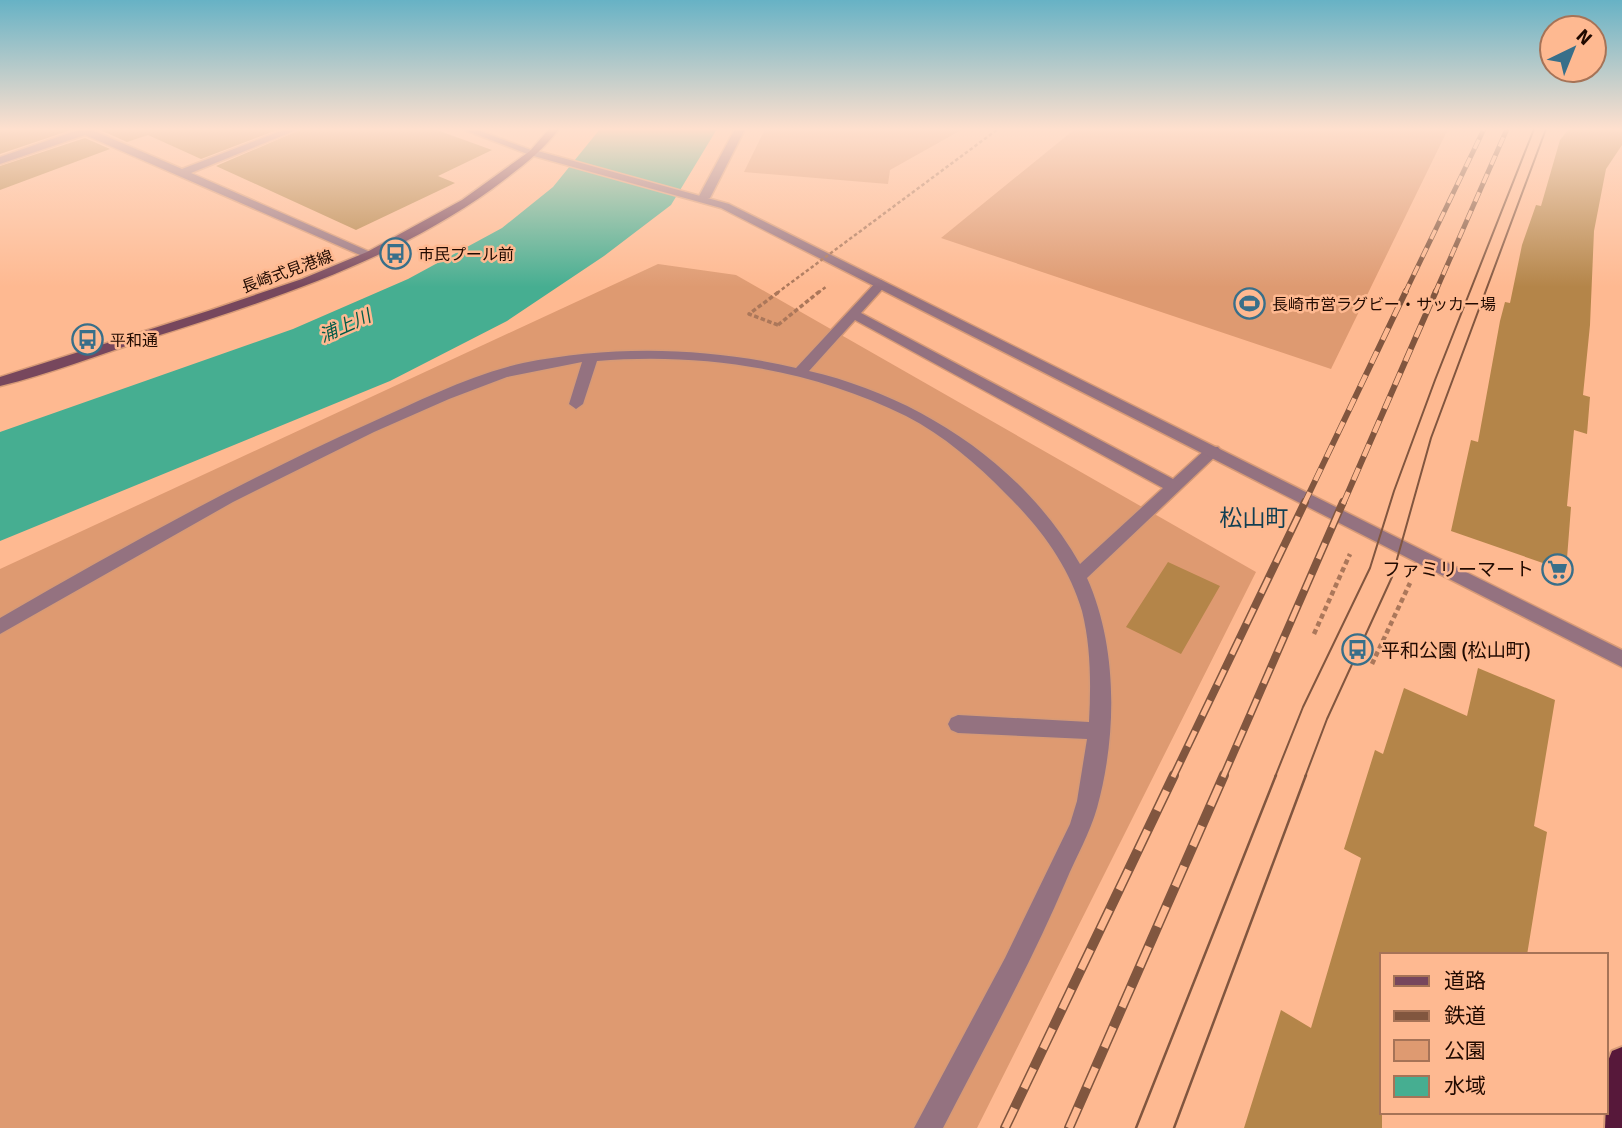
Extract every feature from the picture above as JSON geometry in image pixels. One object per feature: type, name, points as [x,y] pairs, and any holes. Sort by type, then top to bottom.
[{"type":"highway","points":[[1620,1128],[1622,1060]]},
{"type":"main road","name":"長崎式見港線","points":[[0,382],[306,282],[370,255],[466,202],[494,182]]},
{"type":"street","points":[[202,182],[370,255]]},
{"type":"street","points":[[638,182],[725,206],[1622,659]]},
{"type":"street","points":[[699,197],[708,182]]},
{"type":"street","points":[[799,373],[881,284]]},
{"type":"street","points":[[853,314],[1175,487]]},
{"type":"street","points":[[0,627],[182,521],[328,447],[516,369],[591,357],[674,355],[799,373],[876,397],[911,412],[954,439],[1033,510],[1064,551],[1090,610],[1101,678],[1087,804],[1044,906],[928,1128]]},
{"type":"street","points":[[576,404],[591,357]]},
{"type":"street","points":[[1076,578],[1213,451]]},
{"type":"street","points":[[958,724],[1097,731]]},
{"type":"path","points":[[849,268],[778,325],[749,314],[927,182]]},
{"type":"path","points":[[1314,634],[1354,547]]},
{"type":"path","points":[[1372,664],[1412,579]]},
{"type":"green space","points":[[860,182],[888,182],[888,184]]},
{"type":"green space","name":"長崎市営ラグビー・サッカー場","points":[[1010,182],[1422,182],[1331,369],[941,238]]},
{"type":"green space","points":[[658,264],[736,275],[1256,572],[977,1128],[0,1128],[0,569]]},
{"type":"water","name":"浦上川","points":[[557,182],[685,182],[671,205],[604,256],[507,321],[390,381],[0,541],[0,432],[293,329],[408,279],[502,228]]},
{"type":"building","points":[[0,182],[22,182],[0,190]]},
{"type":"building","points":[[250,182],[455,183],[356,230]]},
{"type":"building","points":[[1548,182],[1604,182],[1594,231],[1590,325],[1583,395],[1590,397],[1587,434],[1574,430],[1567,506],[1571,507],[1566,571],[1451,531],[1471,440],[1478,442],[1505,302],[1510,303],[1522,245],[1536,205],[1541,206]]},
{"type":"building","points":[[1168,562],[1220,586],[1181,654],[1126,627]]},
{"type":"building","points":[[1478,668],[1555,700],[1534,826],[1547,832],[1527,953],[1380,953],[1382,1128],[1244,1128],[1281,1010],[1311,1028],[1361,858],[1344,849],[1375,750],[1383,754],[1404,688],[1467,716]]},
{"type":"tram line","points":[[1275,777],[1303,707],[1370,568],[1394,491],[1435,380],[1513,182]]},
{"type":"tram line","points":[[1305,777],[1327,719],[1392,577],[1431,438],[1526,182]]},
{"type":"tram line","points":[[1136,1128],[1276,775]]},
{"type":"tram line","points":[[1174,1128],[1306,775]]},
{"type":"railway","points":[[1405,293],[1459,182]]},
{"type":"railway","points":[[1435,293],[1484,182]]},
{"type":"railway","points":[[1304,504],[1406,291]]},
{"type":"railway","points":[[1343,504],[1436,291]]},
{"type":"railway","points":[[1173,777],[1305,502]]},
{"type":"railway","points":[[1223,777],[1343,502]]},
{"type":"railway","points":[[1005,1128],[1174,775]]},
{"type":"railway","points":[[1069,1128],[1224,775]]},
{"type":"place","name":"市民プール前","points":[[395,254]]},
{"type":"place","name":"長崎市営ラグビー・サッカー場","points":[[1249,304]]},
{"type":"place","name":"平和通","points":[[87,340]]},
{"type":"place","name":"ファミリーマート","points":[[1557,569]]},
{"type":"place","name":"平和公園 (松山町)","points":[[1358,650]]},
{"type":"district","name":"松山町","points":[[1254,518]]}]
